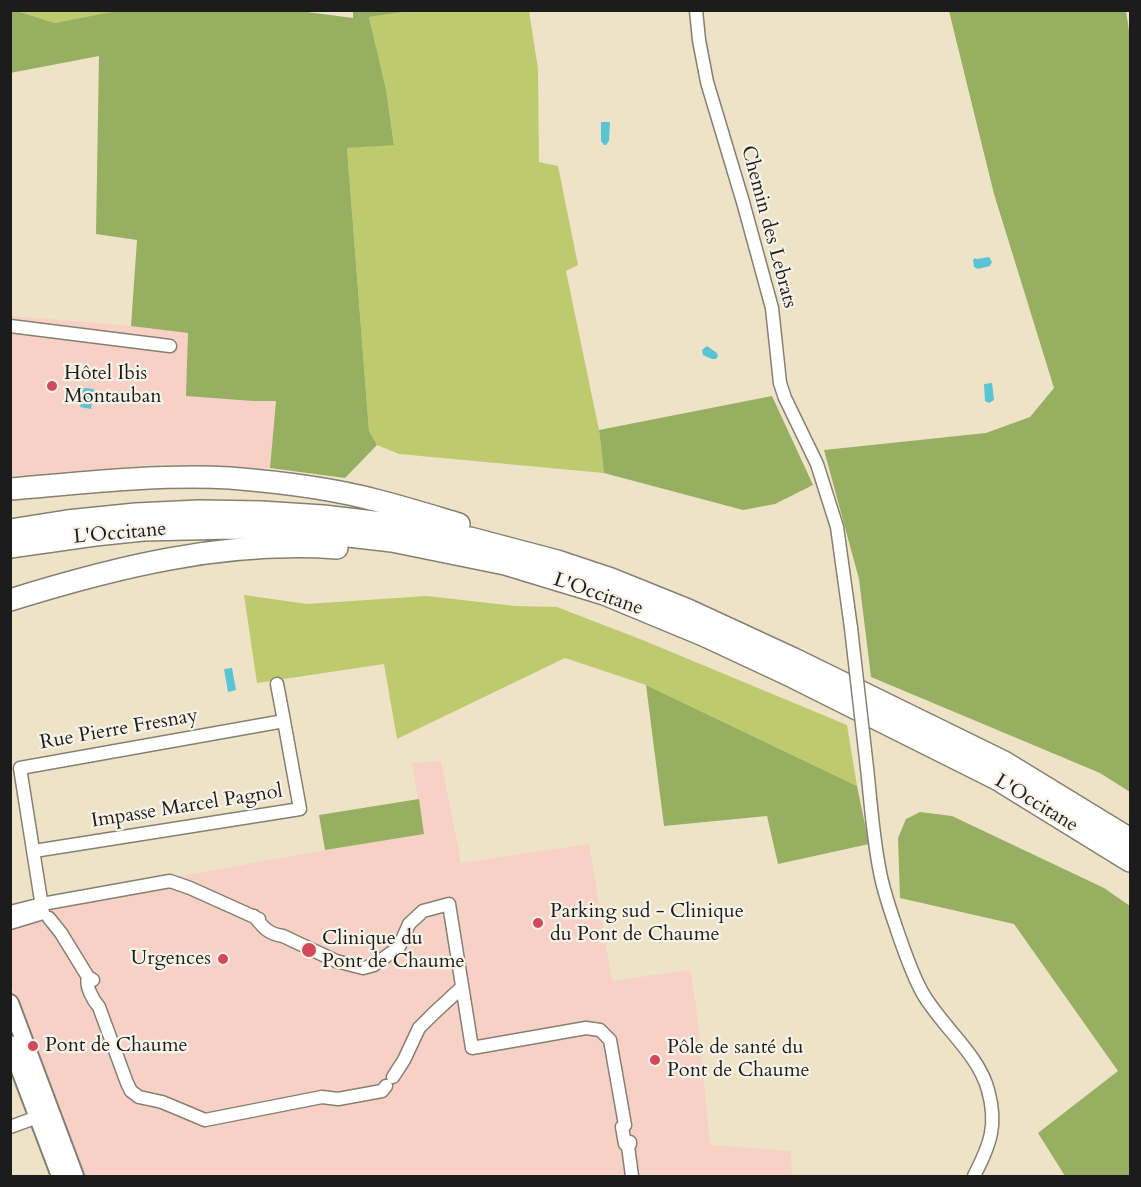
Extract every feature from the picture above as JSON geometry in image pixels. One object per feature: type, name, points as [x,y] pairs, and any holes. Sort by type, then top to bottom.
[{"type":"highway","points":[[10,489],[181,477],[277,482],[327,490],[420,512],[500,535],[557,561]]},
{"type":"highway","name":"L'Occitane","points":[[10,530],[67,520],[136,514],[199,511],[261,512],[323,516],[399,525],[470,538],[557,561],[688,610],[794,659],[1004,762],[1131,839]]},
{"type":"highway","name":"L'Occitane","points":[[10,547],[143,530],[233,528],[306,531],[392,541],[505,564],[604,594],[703,635],[793,677],[996,779],[1131,861]]},
{"type":"highway","points":[[10,600],[153,561],[190,554],[250,548],[310,546],[374,551],[438,560],[505,564]]},
{"type":"main road","points":[[10,1003],[74,1176]]},
{"type":"main road","points":[[10,1044],[60,1176]]},
{"type":"street","name":"Chemin des Lebrats","points":[[696,10],[707,82],[772,308],[780,383],[817,464],[837,527],[881,877],[905,954],[922,993],[980,1070],[988,1088],[993,1112],[993,1132],[974,1176]]},
{"type":"street","points":[[10,326],[170,346]]},
{"type":"street","points":[[277,684],[284,721]]},
{"type":"street","name":"Impasse Marcel Pagnol","points":[[34,850],[300,809],[284,721]]},
{"type":"street","name":"Rue Pierre Fresnay","points":[[49,910],[34,850],[20,768],[284,721]]},
{"type":"street","points":[[10,923],[49,910],[73,898],[170,881],[279,928],[283,936],[336,961],[363,968],[375,965],[399,947],[409,924],[423,911],[449,904],[471,1048],[586,1028],[600,1030],[610,1040],[625,1125],[622,1127],[625,1144],[628,1146],[632,1176]]},
{"type":"street","points":[[10,912],[49,910]]},
{"type":"street","points":[[49,910],[88,977],[86,981],[99,1007],[131,1091],[139,1097],[162,1102],[205,1120],[322,1097],[338,1099],[382,1091],[404,1060],[419,1028],[461,988]]},
{"type":"street","points":[[10,1127],[43,1115],[48,1120],[74,1176]]},
{"type":"shaded area","points":[[11,316],[188,333],[253,401],[276,401],[270,468],[161,464],[11,476]]},
{"type":"shaded area","name":"Clinique du Pont de Chaume","points":[[441,761],[461,863],[589,844],[612,981],[690,970],[696,1006],[710,1145],[791,1151],[792,1176],[83,1176],[11,984],[11,930],[40,918],[46,897],[76,895],[424,834],[412,763]]},
{"type":"green space","points":[[122,10],[292,10],[353,18],[353,11],[410,11],[369,17],[386,89],[394,145],[347,148],[369,431],[377,445],[345,478],[270,468],[276,401],[186,396],[188,333],[131,326],[137,240],[96,234],[99,56],[10,73],[11,11],[55,23]]},
{"type":"green space","points":[[17,11],[122,11],[55,23]]},
{"type":"green space","points":[[410,11],[529,11],[538,69],[539,162],[558,166],[578,265],[566,271],[599,430],[604,473],[399,454],[377,445],[369,431],[347,148],[394,144],[386,89],[369,17]]},
{"type":"green space","points":[[949,11],[1126,11],[1130,37],[1130,792],[1100,773],[871,677],[859,579],[824,450],[986,433],[1030,417],[1054,388],[994,194]]},
{"type":"green space","points":[[772,396],[813,485],[775,504],[743,510],[604,473],[599,430]]},
{"type":"green space","points":[[244,595],[307,604],[427,596],[515,606],[557,607],[847,725],[857,786],[646,685],[565,658],[397,739],[384,664],[257,683]]},
{"type":"green space","points":[[646,685],[857,786],[869,844],[778,864],[767,816],[664,826]]},
{"type":"green space","points":[[419,799],[424,834],[325,850],[319,815]]},
{"type":"green space","points":[[920,812],[952,816],[1104,888],[1130,906],[1130,1176],[1065,1176],[1038,1133],[1118,1071],[1014,924],[900,898],[898,838],[906,819]]},
{"type":"water","points":[[601,122],[610,122],[609,141],[606,145],[601,141]]},
{"type":"water","points":[[989,257],[992,262],[990,266],[978,269],[974,267],[975,258]]},
{"type":"water","points":[[707,346],[717,353],[716,359],[703,355],[702,350]]},
{"type":"water","points":[[992,383],[994,400],[989,403],[985,401],[984,384]]},
{"type":"water","points":[[83,388],[94,389],[91,409],[80,407]]},
{"type":"water","points":[[232,668],[236,690],[228,692],[224,669]]},
{"type":"place","name":"Hôtel Ibis Montauban","points":[[52,386]]},
{"type":"place","name":"Parking sud - Clinique du Pont de Chaume","points":[[538,923]]},
{"type":"place","name":"Clinique du Pont de Chaume","points":[[309,950]]},
{"type":"place","name":"Urgences","points":[[223,959]]},
{"type":"place","name":"Pont de Chaume","points":[[33,1046]]},
{"type":"place","name":"Pôle de santé du Pont de Chaume","points":[[655,1060]]}]
